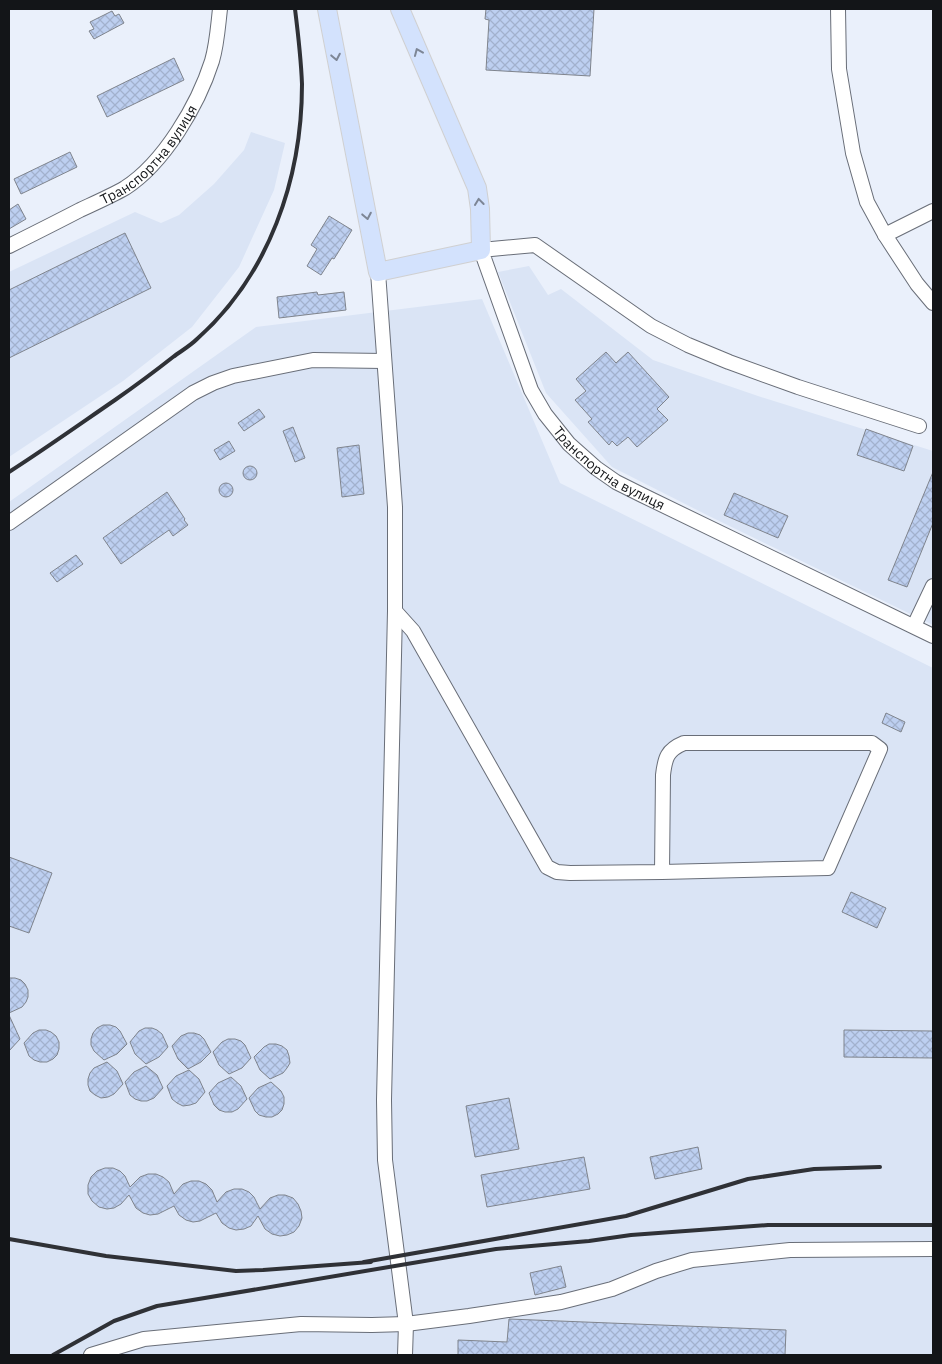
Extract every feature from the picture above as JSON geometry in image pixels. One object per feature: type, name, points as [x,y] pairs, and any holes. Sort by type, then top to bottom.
[{"type":"main road","points":[[327,9],[378,272],[481,250],[480,209],[477,188],[400,9]]},
{"type":"street","name":"Транспортна вулиця","points":[[9,246],[125,187],[146,171],[164,151],[179,130],[203,84],[212,61],[220,9]]},
{"type":"street","points":[[838,9],[838,69],[853,153],[867,202],[884,235],[917,284],[933,303]]},
{"type":"street","points":[[884,235],[933,211]]},
{"type":"street","points":[[481,250],[535,245],[650,326],[688,345],[798,387],[919,426]]},
{"type":"street","name":"Транспортна вулиця","points":[[481,250],[531,390],[545,414],[569,444],[596,468],[616,482],[642,495],[933,636]]},
{"type":"street","points":[[378,272],[395,507],[395,610],[384,1100],[385,1160],[406,1324],[405,1355]]},
{"type":"street","points":[[9,524],[193,393],[213,383],[233,376],[314,360],[384,361]]},
{"type":"street","points":[[914,626],[933,586]]},
{"type":"street","points":[[395,610],[413,631],[546,867],[557,872],[662,872],[828,868],[880,750],[872,743],[684,743],[674,747],[668,754],[664,764],[662,872]]},
{"type":"street","points":[[92,1355],[144,1339],[301,1324],[406,1324],[561,1302],[612,1289],[656,1271],[692,1260],[790,1250],[933,1249]]},
{"type":"shaded area","points":[[251,132],[285,143],[274,190],[239,267],[192,327],[123,381],[9,457],[9,272],[135,212],[161,223],[179,215],[214,184],[244,150]]},
{"type":"shaded area","points":[[529,266],[548,295],[561,289],[653,360],[758,396],[933,451],[933,625],[612,467],[546,393],[498,272]]},
{"type":"shaded area","points":[[482,299],[560,483],[933,668],[933,1355],[9,1355],[9,502],[256,327]]},
{"type":"building","points":[[486,9],[594,9],[590,76],[486,70],[489,20],[485,19]]},
{"type":"building","points":[[112,11],[115,16],[119,14],[124,23],[94,39],[89,31],[94,29],[90,22]]},
{"type":"building","points":[[174,58],[184,80],[107,117],[97,96]]},
{"type":"building","points":[[70,152],[77,167],[21,194],[14,179]]},
{"type":"building","points":[[18,204],[26,219],[9,229],[9,210]]},
{"type":"building","points":[[329,216],[352,230],[334,259],[332,258],[321,275],[307,266],[317,249],[311,245]]},
{"type":"building","points":[[125,233],[151,288],[9,358],[9,290]]},
{"type":"building","points":[[317,292],[318,295],[344,292],[346,310],[279,318],[277,297]]},
{"type":"building","points":[[606,352],[616,363],[628,352],[669,397],[657,409],[668,420],[637,447],[628,437],[617,446],[612,441],[609,445],[588,422],[592,419],[575,400],[586,391],[576,379]]},
{"type":"building","points":[[259,409],[265,417],[244,431],[238,423]]},
{"type":"building","points":[[293,427],[305,458],[295,462],[283,431]]},
{"type":"building","points":[[866,429],[913,446],[904,471],[857,455]]},
{"type":"building","points":[[229,441],[235,451],[220,460],[214,450]]},
{"type":"building","points":[[359,445],[364,494],[342,497],[337,448]]},
{"type":"building","points":[[247,466],[253,466],[257,473],[253,480],[247,480],[243,476],[243,470]]},
{"type":"building","points":[[933,472],[933,523],[907,587],[888,580]]},
{"type":"building","points":[[223,483],[229,483],[233,490],[229,497],[223,497],[219,493],[219,487]]},
{"type":"building","points":[[167,492],[188,525],[173,536],[169,530],[121,564],[103,538]]},
{"type":"building","points":[[734,493],[788,516],[778,538],[724,515]]},
{"type":"building","points":[[76,555],[83,564],[57,582],[50,573]]},
{"type":"building","points":[[886,713],[905,722],[901,732],[882,723]]},
{"type":"building","points":[[9,857],[52,873],[29,933],[9,926]]},
{"type":"building","points":[[851,892],[886,908],[877,928],[842,912]]},
{"type":"building","points":[[9,978],[21,980],[25,984],[28,990],[28,997],[22,1007],[9,1013]]},
{"type":"building","points":[[9,1015],[20,1039],[9,1051]]},
{"type":"building","points":[[103,1025],[116,1027],[127,1044],[117,1054],[104,1060],[94,1051],[91,1045],[93,1033]]},
{"type":"building","points":[[145,1028],[152,1028],[162,1034],[168,1047],[159,1057],[146,1064],[135,1054],[130,1042],[139,1031]]},
{"type":"building","points":[[39,1030],[51,1032],[59,1042],[57,1055],[47,1062],[34,1060],[29,1056],[24,1043],[33,1033]]},
{"type":"building","points":[[844,1030],[933,1031],[933,1058],[844,1057]]},
{"type":"building","points":[[188,1033],[200,1035],[211,1052],[201,1062],[188,1069],[178,1059],[172,1046],[181,1036]]},
{"type":"building","points":[[228,1039],[241,1041],[251,1058],[242,1068],[229,1074],[219,1065],[213,1052],[222,1042]]},
{"type":"building","points":[[269,1044],[282,1046],[287,1050],[290,1063],[283,1073],[270,1079],[260,1070],[254,1057]]},
{"type":"building","points":[[107,1062],[117,1071],[123,1084],[114,1094],[101,1098],[90,1091],[88,1079],[94,1068]]},
{"type":"building","points":[[146,1066],[157,1075],[163,1088],[154,1098],[141,1101],[130,1095],[125,1082],[134,1072]]},
{"type":"building","points":[[189,1070],[199,1079],[205,1092],[196,1103],[183,1106],[172,1099],[167,1086],[176,1076]]},
{"type":"building","points":[[231,1077],[241,1086],[247,1099],[238,1109],[232,1112],[225,1112],[219,1110],[214,1105],[209,1093],[218,1083]]},
{"type":"building","points":[[271,1082],[281,1091],[284,1097],[284,1104],[278,1114],[266,1117],[259,1115],[255,1111],[249,1098],[258,1088]]},
{"type":"building","points":[[509,1098],[519,1149],[475,1157],[466,1106]]},
{"type":"building","points":[[698,1147],[702,1169],[655,1179],[650,1157]]},
{"type":"building","points":[[584,1157],[590,1189],[487,1207],[481,1175]]},
{"type":"building","points":[[113,1168],[120,1171],[125,1176],[130,1187],[140,1177],[156,1174],[169,1182],[174,1194],[183,1184],[199,1181],[206,1184],[212,1190],[217,1202],[226,1192],[242,1189],[254,1197],[260,1209],[270,1198],[285,1195],[293,1198],[298,1204],[302,1218],[294,1232],[280,1236],[272,1234],[265,1229],[258,1216],[251,1226],[236,1230],[222,1223],[216,1213],[200,1221],[193,1222],[179,1215],[174,1206],[158,1214],[150,1215],[136,1208],[129,1195],[121,1204],[114,1208],[99,1207],[88,1194],[88,1185],[91,1177],[97,1171]]},
{"type":"building","points":[[561,1266],[566,1287],[535,1295],[530,1273]]},
{"type":"building","points":[[509,1319],[786,1330],[785,1355],[458,1355],[458,1340],[507,1342]]},
{"type":"railway","points":[[9,472],[115,400],[191,344],[222,314],[244,286],[262,255],[276,223],[288,190],[296,155],[302,84],[295,9]]},
{"type":"railway","points":[[364,1262],[626,1216],[748,1179],[814,1169],[880,1167]]},
{"type":"railway","points":[[53,1355],[114,1321],[157,1306],[496,1249],[589,1241],[631,1235],[768,1225],[933,1225]]},
{"type":"railway","points":[[9,1239],[106,1256],[236,1271],[371,1262]]}]
